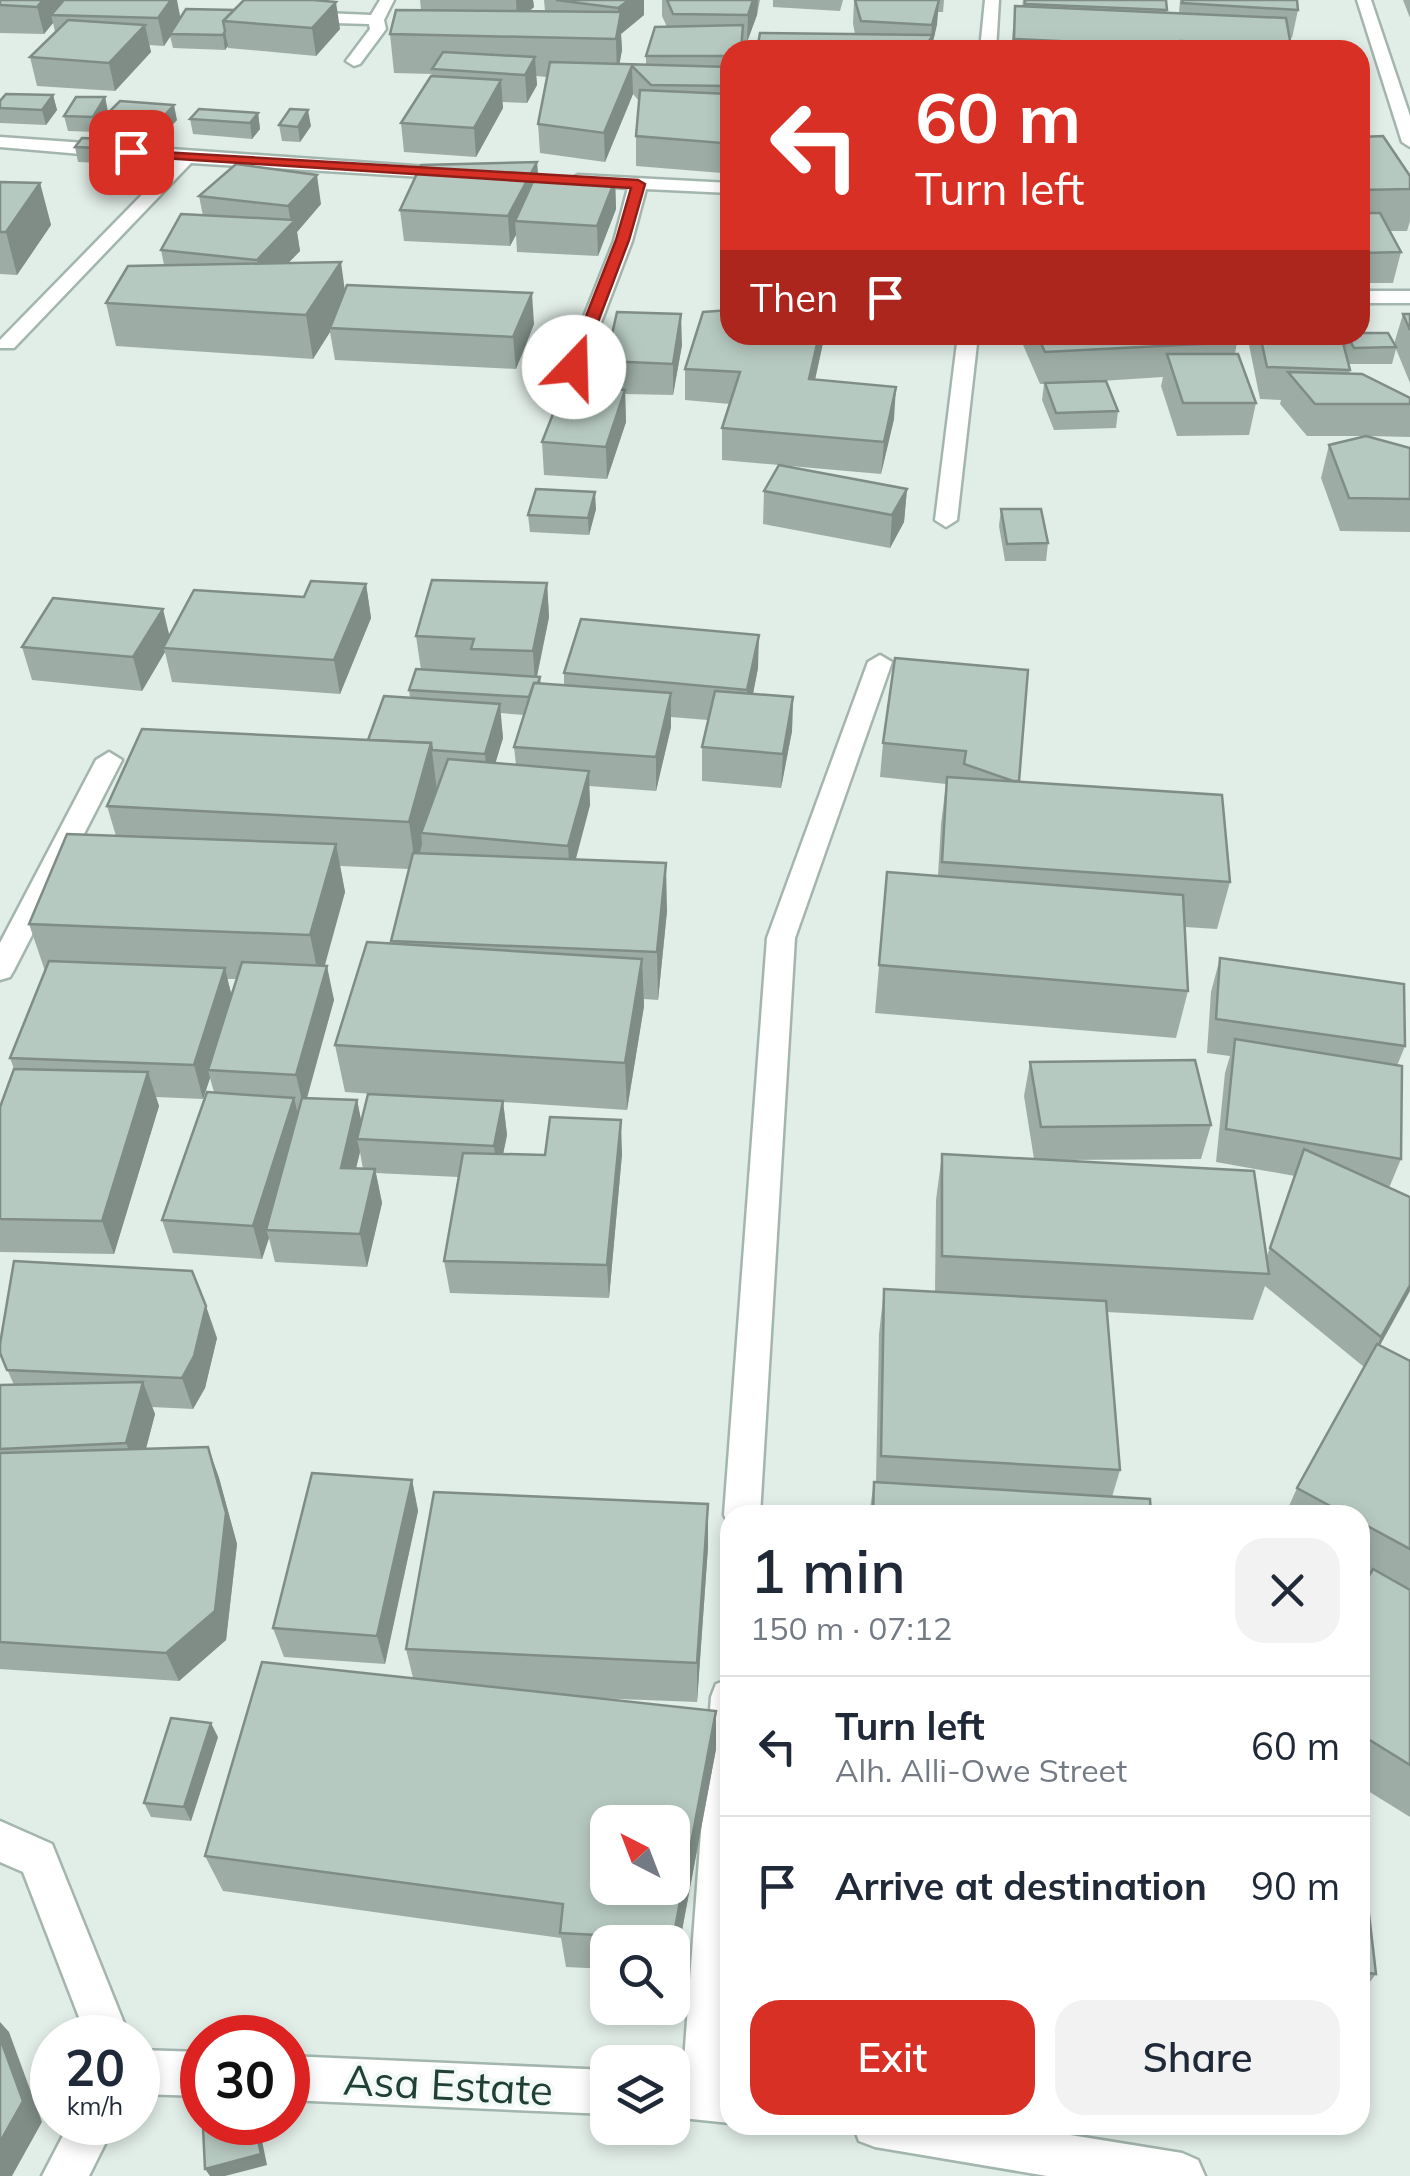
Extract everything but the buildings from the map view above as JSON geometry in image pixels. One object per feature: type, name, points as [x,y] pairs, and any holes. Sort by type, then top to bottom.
[{"type":"street","points":[[354,61],[387,0]]},
{"type":"street","points":[[989,40],[992,0]]},
{"type":"street","points":[[1364,0],[1410,142]]},
{"type":"street","points":[[276,16],[377,24],[397,30]]},
{"type":"street","points":[[0,142],[187,158],[467,174]]},
{"type":"street","points":[[8,344],[187,158]]},
{"type":"street","points":[[567,180],[720,188]]},
{"type":"street","points":[[574,367],[622,240],[638,184]]},
{"type":"street","points":[[1370,297],[1410,296]]},
{"type":"street","points":[[946,520],[967,345]]},
{"type":"street","points":[[743,1505],[781,938],[880,662]]},
{"type":"street","points":[[0,970],[109,760]]},
{"type":"street","points":[[702,2098],[720,1841]]},
{"type":"street","points":[[0,1842],[38,1858],[99,2015]]},
{"type":"street","name":"Asa Estate","points":[[310,2079],[590,2091]]},
{"type":"street","points":[[935,2135],[1182,2176]]},
{"type":"street","points":[[66,2176],[82,2145]]},
{"type":"route","points":[[131,152],[638,184],[622,240],[574,367]]}]
